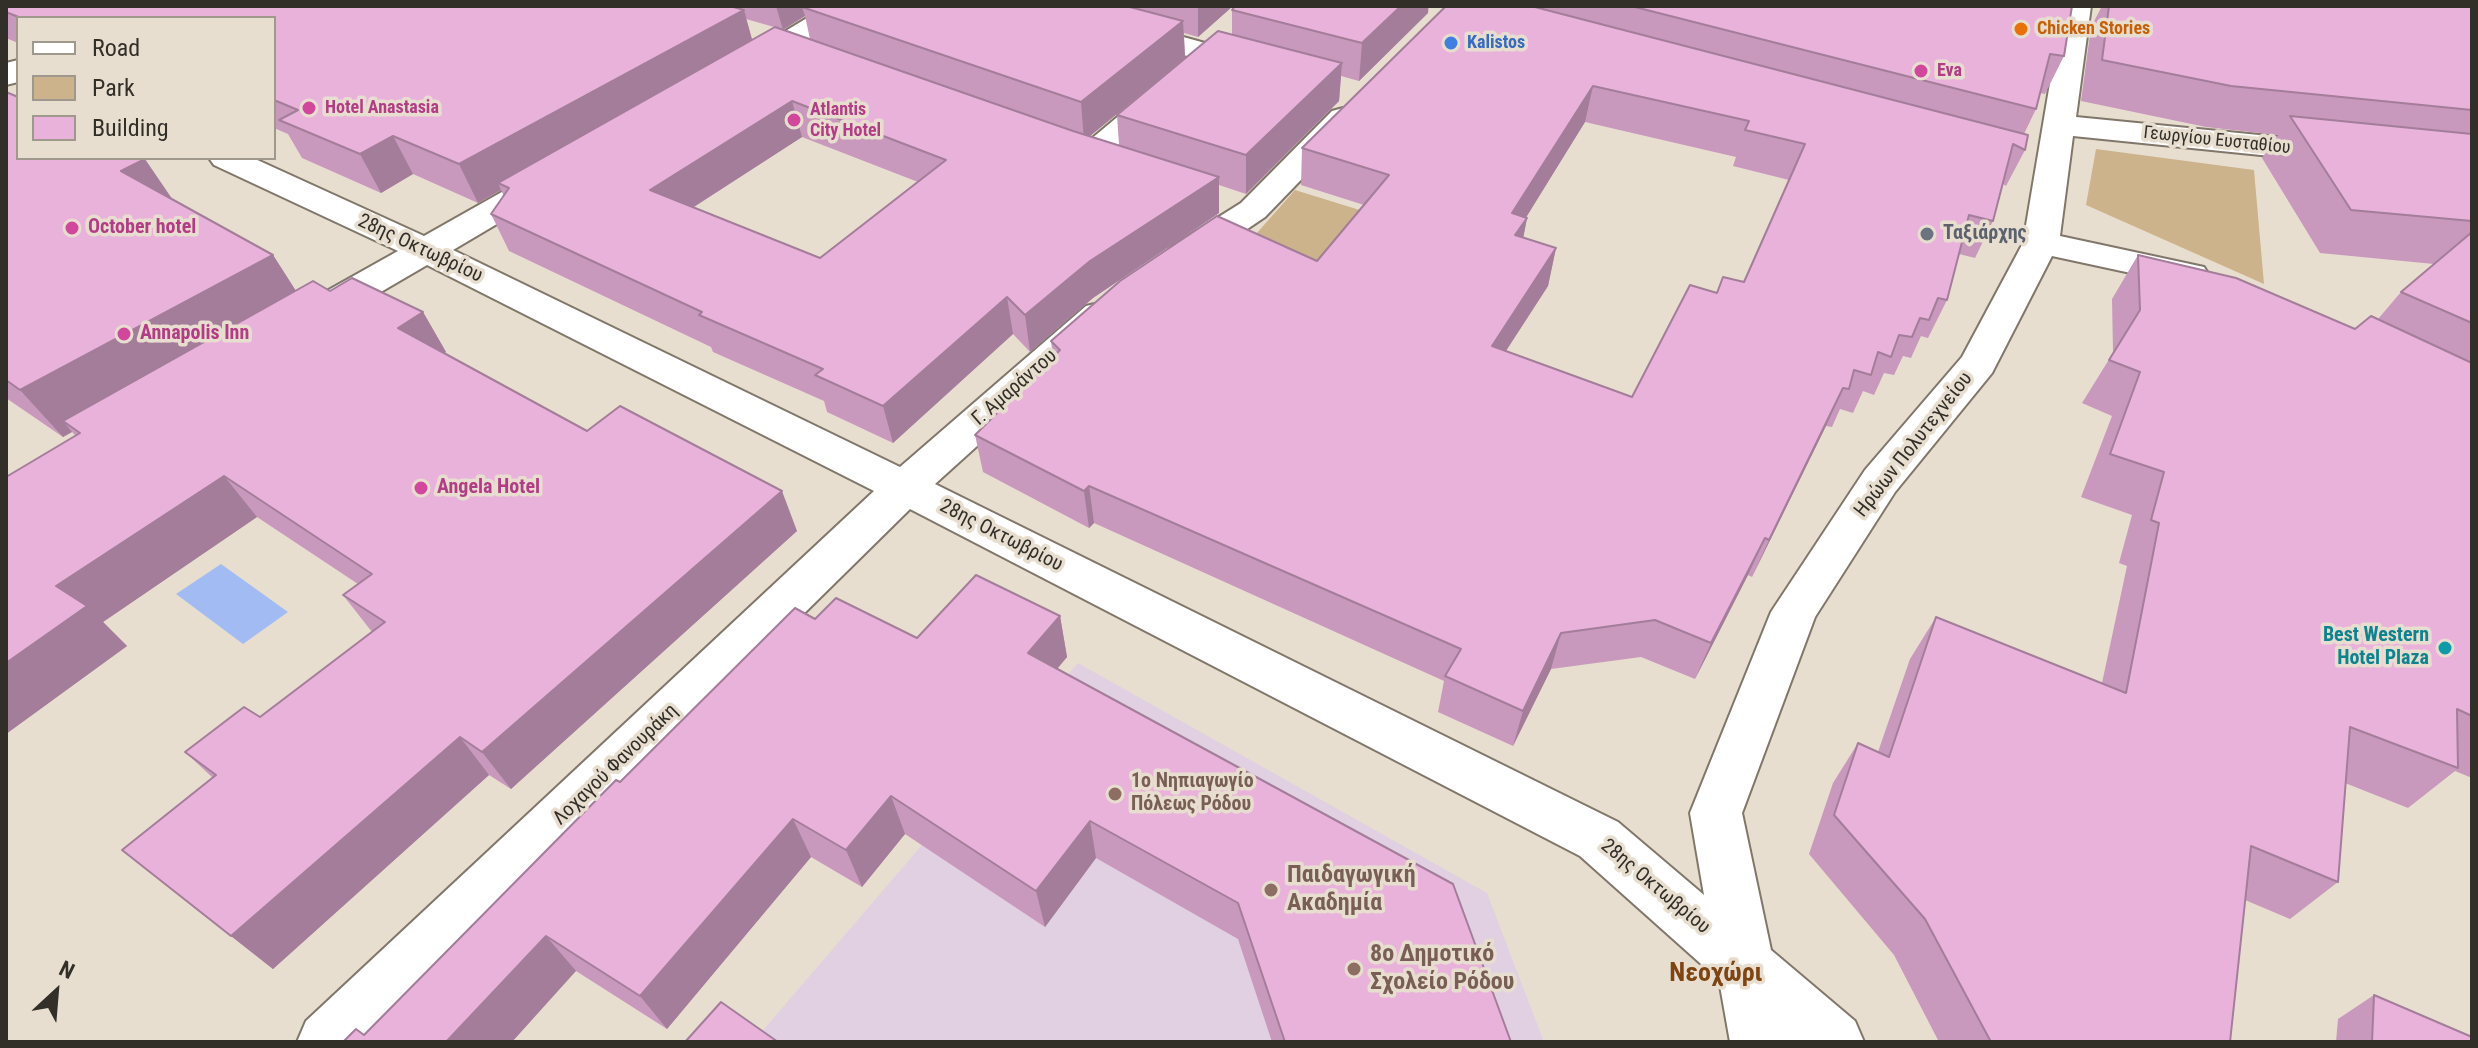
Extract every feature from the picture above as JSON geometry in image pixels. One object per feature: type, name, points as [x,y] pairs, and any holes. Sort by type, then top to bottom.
[{"type":"street","points":[[719,83],[847,6]]},
{"type":"street","points":[[1039,6],[1212,47],[1282,73]]},
{"type":"street","name":"Ηρώων Πολυτεχνείου","points":[[1760,1042],[1716,813],[1794,612],[1880,481],[1978,364],[2041,243],[2035,165],[2057,125],[2077,6]]},
{"type":"street","points":[[745,31],[787,44],[792,51],[822,61]]},
{"type":"street","points":[[1090,157],[1212,47]]},
{"type":"street","points":[[1157,272],[1366,95]]},
{"type":"street","name":"Γεωργίου Ευσταθίου","points":[[2057,125],[2365,156]]},
{"type":"street","name":"28ης Οκτωβρίου","points":[[230,160],[425,250],[906,488],[1599,839],[1834,1042]]},
{"type":"street","points":[[276,337],[568,169]]},
{"type":"street","points":[[2041,243],[2209,279],[2223,286]]},
{"type":"street","name":"Γ. Αμαράντου","points":[[906,488],[926,467],[1120,298]]},
{"type":"street","name":"Λοχαγού Φανουράκη","points":[[327,1042],[906,488]]},
{"type":"shaded area","points":[[1078,663],[1487,893],[1544,1042],[753,1042]]},
{"type":"green space","points":[[2096,149],[2254,170],[2264,284],[2086,205]]},
{"type":"green space","points":[[1295,190],[1379,216],[1326,281],[1240,252]]},
{"type":"water","points":[[221,564],[288,612],[243,644],[176,594]]},
{"type":"building","points":[[6,6],[730,6],[744,10],[459,164],[393,136],[360,154],[279,120],[298,110],[276,101],[276,16],[16,16],[6,12]]},
{"type":"building","points":[[1126,6],[1183,21],[1081,102],[802,7]]},
{"type":"building","points":[[1235,6],[1401,6],[1362,43],[1232,10]]},
{"type":"building","points":[[1446,6],[1531,6],[2028,135],[2025,150],[2013,144],[1993,221],[1969,215],[1947,300],[1938,298],[1929,320],[1920,318],[1912,337],[1899,335],[1891,357],[1878,352],[1871,375],[1854,370],[1849,389],[1843,388],[1769,540],[1765,538],[1711,643],[1655,620],[1561,633],[1523,711],[1445,676],[1461,649],[1089,486],[1084,491],[975,435],[1060,350],[1051,341],[1120,281],[1217,216],[1317,261],[1389,175],[1302,148]],"holes":[[[1593,86],[1749,121],[1745,130],[1805,144],[1744,282],[1723,277],[1717,293],[1690,285],[1632,397],[1492,346],[1556,248],[1515,235],[1527,218],[1512,213]]]},
{"type":"building","points":[[1631,6],[2072,6],[2064,56],[2050,54],[2036,109]]},
{"type":"building","points":[[2109,6],[2472,6],[2472,110],[2231,86],[2102,60]]},
{"type":"building","points":[[775,27],[1073,131],[1219,177],[1090,261],[1025,315],[1007,297],[883,406],[815,375],[823,369],[699,315],[702,312],[491,214],[509,188],[498,183]],"holes":[[[792,101],[946,160],[820,258],[650,190]]]},
{"type":"building","points":[[1218,31],[1342,63],[1246,155],[1117,115]]},
{"type":"building","points":[[6,92],[16,96],[16,160],[143,160],[121,171],[273,255],[20,390],[6,380]]},
{"type":"building","points":[[2290,116],[2472,134],[2472,221],[2351,210]]},
{"type":"building","points":[[2472,232],[2472,323],[2401,292]]},
{"type":"building","points":[[2138,255],[2236,278],[2355,329],[2371,316],[2472,363],[2472,716],[2457,709],[2458,768],[2350,727],[2338,882],[2251,846],[2230,1042],[1991,1042],[1925,919],[1834,815],[1858,743],[1889,757],[1936,617],[2126,693],[2159,523],[2151,520],[2164,472],[2110,454],[2140,372],[2109,360],[2140,310]]},
{"type":"building","points":[[352,278],[423,312],[398,328],[587,431],[620,406],[782,491],[482,752],[460,737],[231,936],[122,850],[216,775],[185,752],[244,707],[260,717],[385,622],[343,595],[372,574],[224,476],[56,586],[87,606],[6,663],[6,477],[80,433],[63,421],[313,281],[330,291]]},
{"type":"building","points":[[976,575],[1060,616],[1028,653],[1453,884],[1511,1042],[1285,1042],[1238,903],[1090,821],[1036,891],[891,796],[846,850],[793,819],[640,996],[546,936],[446,1042],[343,1042],[356,1029],[364,1035],[616,780],[620,782],[795,608],[815,619],[836,598],[917,638]]},
{"type":"building","points":[[2374,995],[2472,1037],[2472,1042],[2372,1042]]},
{"type":"building","points":[[721,1002],[778,1042],[685,1042]]},
{"type":"place","name":"Chicken Stories","points":[[2021,29]]},
{"type":"place","name":"Kalistos","points":[[1451,43]]},
{"type":"place","name":"Eva","points":[[1921,71]]},
{"type":"place","name":"Hotel Anastasia","points":[[309,108]]},
{"type":"place","name":"Atlantis City Hotel","points":[[794,120]]},
{"type":"place","name":"October hotel","points":[[72,228]]},
{"type":"place","name":"Ταξιάρχης","points":[[1927,234]]},
{"type":"place","name":"Annapolis Inn","points":[[124,334]]},
{"type":"place","name":"Angela Hotel","points":[[421,488]]},
{"type":"place","name":"Best Western Hotel Plaza","points":[[2445,648]]},
{"type":"place","name":"1ο Νηπιαγωγίο Πόλεως Ρόδου","points":[[1115,794]]},
{"type":"place","name":"Παιδαγωγική Ακαδημία","points":[[1271,890]]},
{"type":"place","name":"8ο Δημοτικό Σχολείο Ρόδου","points":[[1354,969]]},
{"type":"district","name":"Νεοχώρι","points":[[1716,974]]}]
